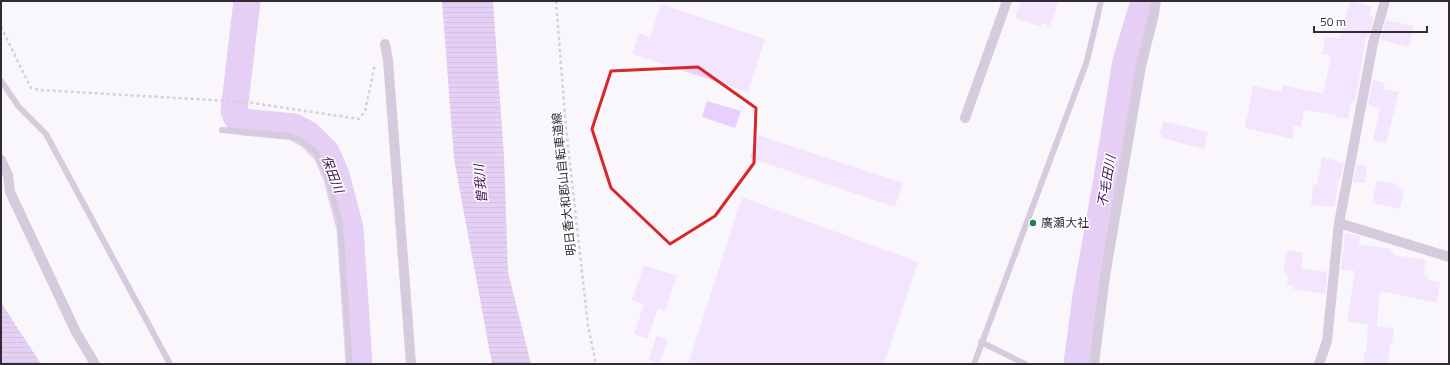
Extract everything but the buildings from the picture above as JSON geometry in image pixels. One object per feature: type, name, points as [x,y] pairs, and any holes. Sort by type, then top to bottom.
[{"type":"street","points":[[965,118],[1007,1]]},
{"type":"street","points":[[1094,364],[1105,276],[1138,81],[1156,1]]},
{"type":"street","points":[[1318,364],[1327,340],[1339,223],[1373,43],[1385,1]]},
{"type":"street","points":[[385,44],[388,60],[411,364]]},
{"type":"street","points":[[1,160],[8,175],[10,192],[76,332],[95,364]]},
{"type":"street","points":[[1339,223],[1449,257]]},
{"type":"lane","points":[[974,364],[1087,61],[1101,1]]},
{"type":"lane","points":[[1,81],[19,107],[46,134],[170,364]]},
{"type":"lane","points":[[222,130],[288,136],[300,140],[316,153],[327,175],[340,223],[350,364]]},
{"type":"lane","points":[[981,342],[1025,364]]},
{"type":"path","name":"明日香大和郡山自転車道線","points":[[556,1],[568,144],[588,326],[596,364]]},
{"type":"path","points":[[1,27],[31,88],[40,90],[246,102],[359,119],[365,111],[377,56],[385,44]]},
{"type":"highlighted area","points":[[698,67],[756,108],[754,163],[715,216],[670,244],[611,188],[592,129],[611,71]]},
{"type":"water","name":"曽我川","points":[[442,1],[493,1],[504,157],[508,272],[531,364],[492,364],[454,159]]},
{"type":"water","points":[[1,298],[2,304],[41,364],[1,364]]},
{"type":"waterway","name":"保田川","points":[[247,1],[234,111],[237,118],[244,122],[294,127],[309,135],[326,152],[336,175],[350,228],[359,364]]},
{"type":"waterway","name":"不毛田川","points":[[1077,364],[1086,296],[1126,61],[1144,1]]},
{"type":"place","name":"廣瀬大社","points":[[1033,223]]}]
